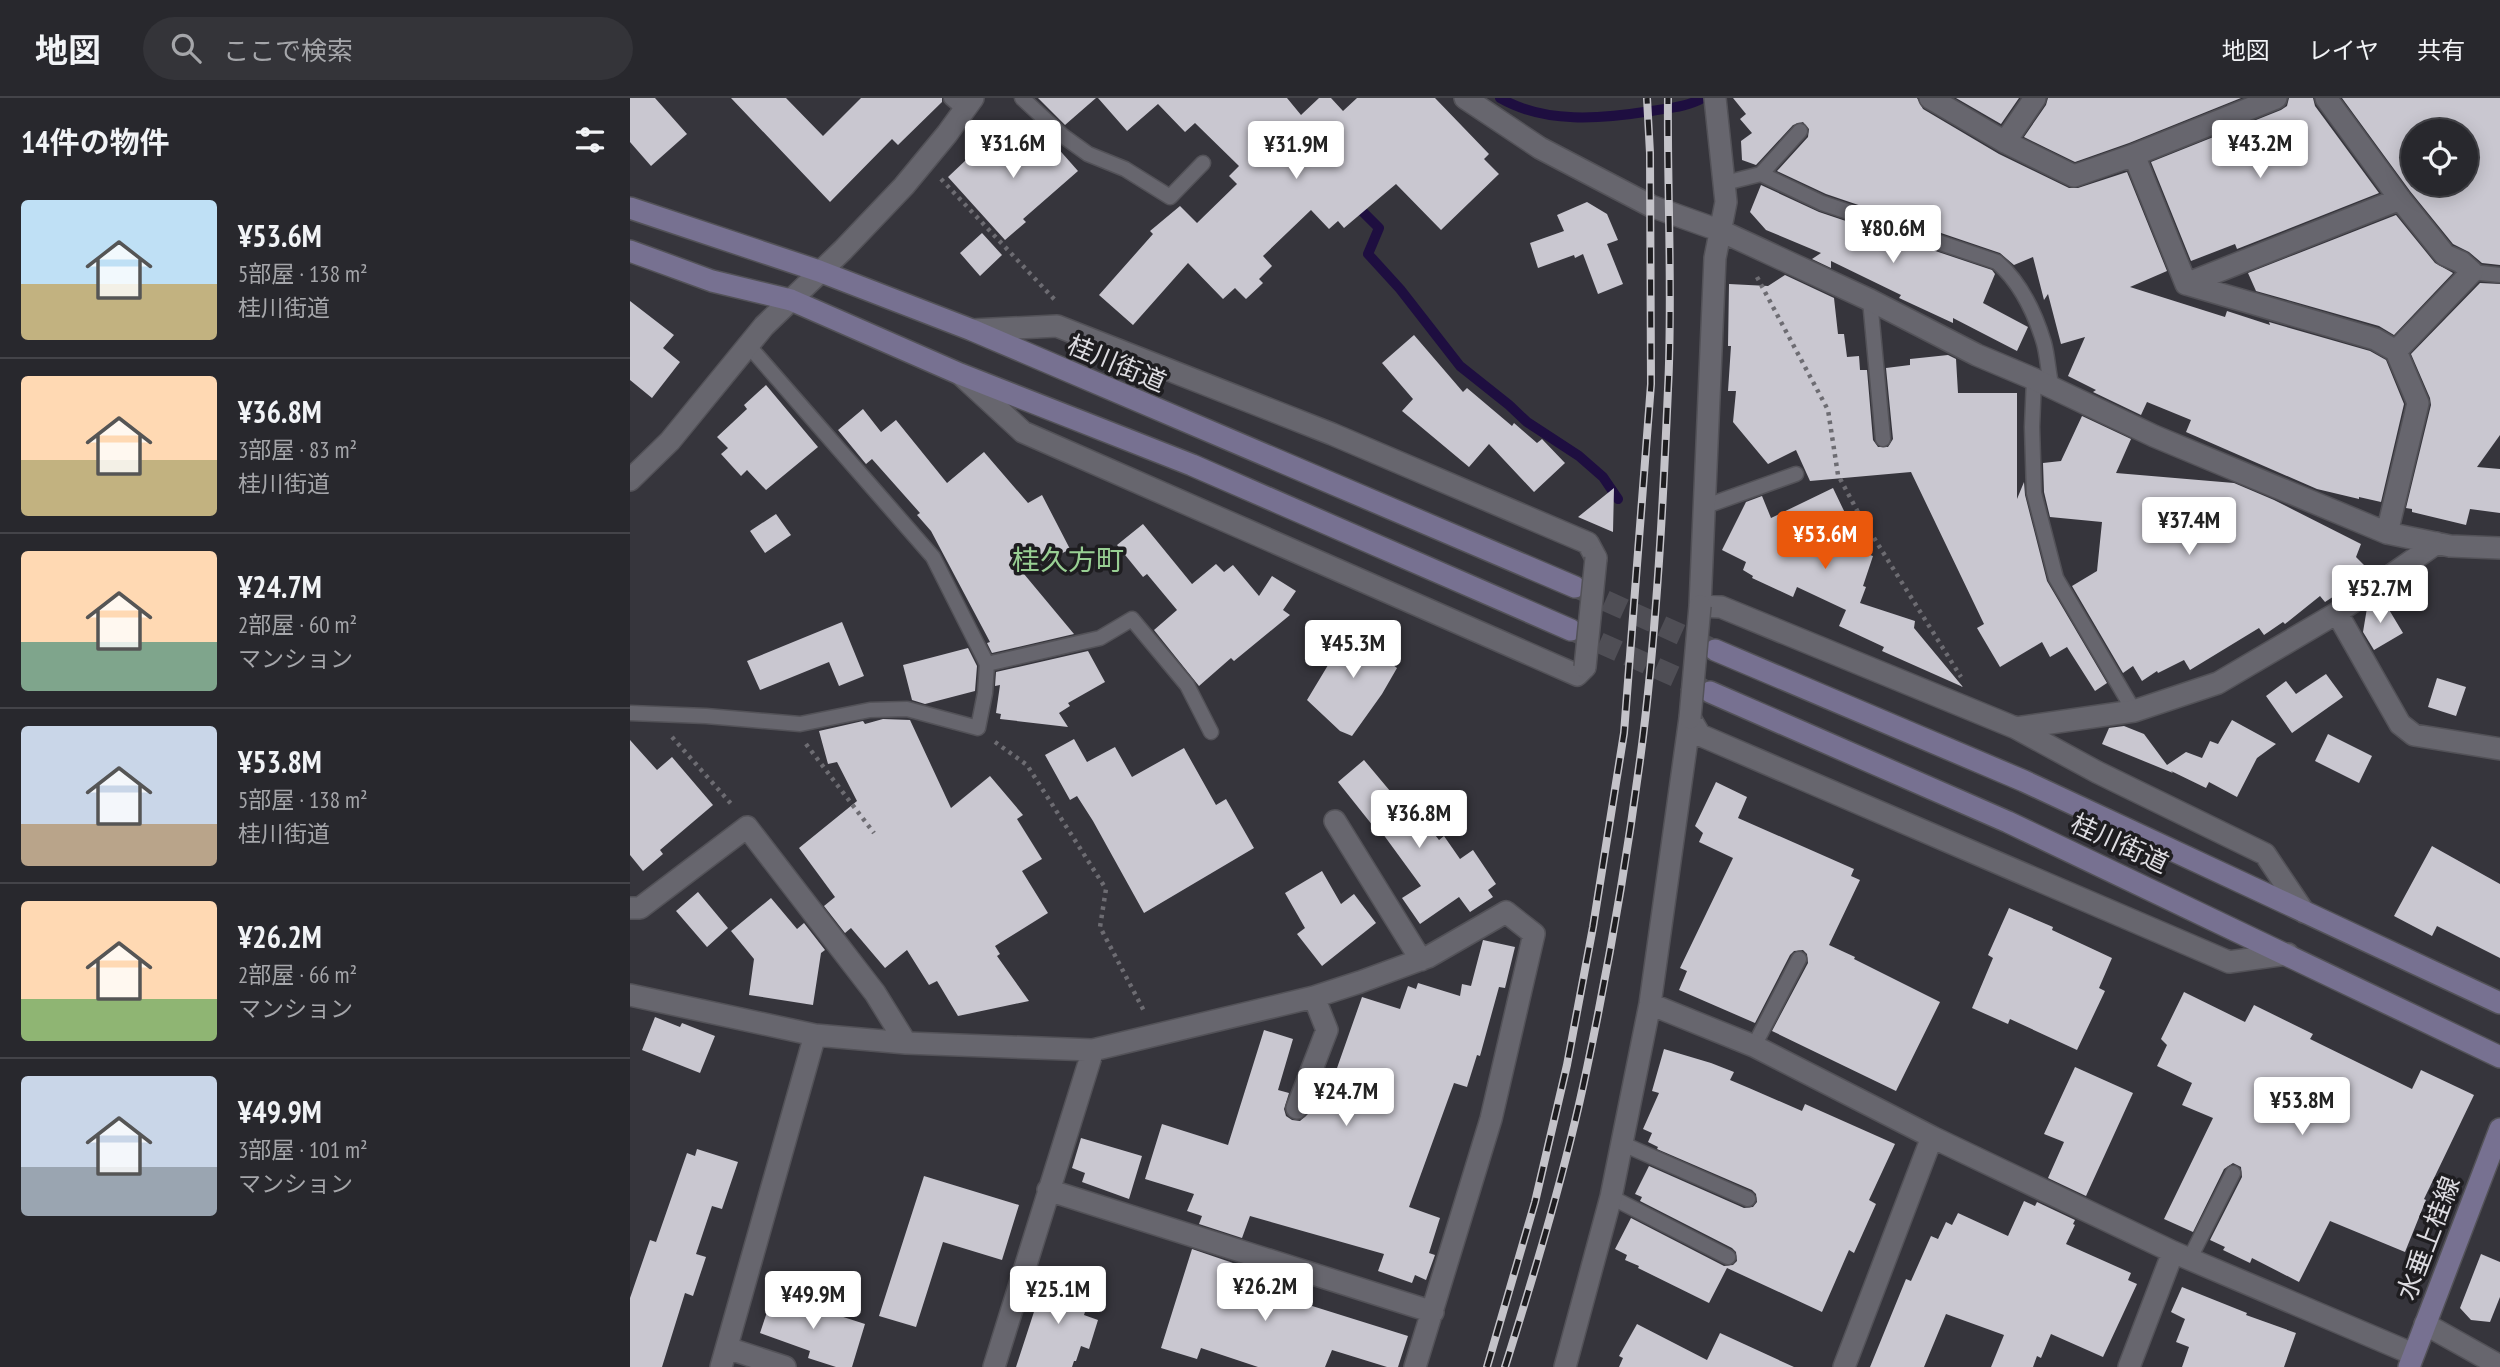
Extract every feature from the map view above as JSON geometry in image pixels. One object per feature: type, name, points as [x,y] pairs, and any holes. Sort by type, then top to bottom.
[{"type":"street","points":[[1465,98],[1539,148],[1651,206],[1721,231],[1870,300],[1977,355],[2154,436],[2387,533],[2437,544],[2500,548]]},
{"type":"street","points":[[1930,98],[2005,142],[2074,176],[2276,98]]},
{"type":"street","points":[[2005,142],[2035,98]]},
{"type":"street","points":[[2326,98],[2445,255],[2461,262],[2472,272],[2396,351]]},
{"type":"street","points":[[1565,1367],[1611,1197],[1650,1004],[1690,718],[1706,506],[1715,258],[1726,202],[1715,101]]},
{"type":"street","points":[[630,480],[670,440],[748,345],[904,186],[963,102]]},
{"type":"street","points":[[2134,155],[2186,284]]},
{"type":"street","points":[[2186,284],[2400,199]]},
{"type":"street","name":"桂川街道","points":[[630,208],[819,271],[972,330],[1575,587]]},
{"type":"street","points":[[630,251],[712,281],[791,300],[960,374],[1192,465],[1571,630]]},
{"type":"street","points":[[2186,284],[2375,339],[2396,351],[2418,403],[2387,533]]},
{"type":"street","points":[[960,374],[1023,432],[1577,675],[1585,667],[1596,558],[1588,543],[1332,434],[1057,326],[972,330]]},
{"type":"street","points":[[2016,728],[2134,711],[2218,683],[2337,613],[2437,544]]},
{"type":"street","points":[[1700,606],[1721,607],[2016,728],[2097,772],[2265,854],[2304,912]]},
{"type":"street","points":[[2337,613],[2400,724],[2414,735],[2500,749]]},
{"type":"street","name":"桂川街道","points":[[1715,650],[2024,781],[2500,1003]]},
{"type":"street","name":"桂川街道","points":[[1710,692],[2008,822],[2500,1057]]},
{"type":"street","points":[[1690,718],[1700,735],[2229,962],[2288,954]]},
{"type":"street","points":[[1335,821],[1422,960]]},
{"type":"street","points":[[630,908],[640,908],[747,827],[875,993],[906,1043]]},
{"type":"street","points":[[630,995],[815,1035],[906,1043],[1093,1050],[1314,996],[1422,960],[1506,912],[1534,934],[1491,1119],[1415,1367]]},
{"type":"street","points":[[1297,1108],[1327,1030],[1314,996]]},
{"type":"street","points":[[1650,1004],[1754,1046],[1932,1138],[2411,1361]]},
{"type":"street","points":[[785,1367],[724,1358],[815,1035]]},
{"type":"street","points":[[994,1367],[1093,1050]]},
{"type":"street","name":"水垂上桂線","points":[[2411,1361],[2500,1129]]},
{"type":"street","points":[[1844,1367],[1932,1138]]},
{"type":"street","points":[[1048,1190],[1433,1312]]},
{"type":"street","points":[[2129,1367],[2181,1255]]},
{"type":"street","points":[[2425,1324],[2500,1366]]},
{"type":"lane","points":[[1022,98],[1063,136],[1088,154],[1125,169],[1170,197],[1203,163]]},
{"type":"lane","points":[[1725,183],[1761,174],[1801,131]]},
{"type":"lane","points":[[1761,174],[1822,203],[1997,262],[2012,276],[2033,312],[2045,346],[2043,383],[2032,427],[2034,493],[2056,578],[2134,711]]},
{"type":"lane","points":[[2472,272],[2500,275]]},
{"type":"lane","points":[[1870,300],[1883,439]]},
{"type":"lane","points":[[630,713],[800,724],[870,710],[907,709],[978,728],[985,693],[986,664],[933,557],[748,345]]},
{"type":"lane","points":[[1706,506],[1797,474]]},
{"type":"lane","points":[[986,664],[1100,638],[1132,619],[1187,685],[1211,733]]},
{"type":"lane","points":[[1754,1046],[1799,958]]},
{"type":"lane","points":[[1623,1144],[1748,1199]]},
{"type":"lane","points":[[2181,1255],[2233,1173]]},
{"type":"lane","points":[[1611,1197],[1728,1257]]},
{"type":"path","points":[[924,161],[1061,306]]},
{"type":"path","points":[[1757,248],[1756,276],[1828,410],[1838,475],[1859,514],[1970,690],[1979,713]]},
{"type":"path","points":[[651,713],[739,814],[747,827]]},
{"type":"path","points":[[792,723],[874,833]]},
{"type":"path","points":[[978,728],[1027,765],[1106,889],[1100,927],[1156,1035]]},
{"type":"building","points":[[630,98],[655,98],[687,134],[651,166],[630,142]]},
{"type":"building","points":[[731,98],[786,98],[823,136],[861,98],[942,98],[942,102],[898,145],[892,139],[830,202]]},
{"type":"building","points":[[1038,98],[1096,98],[1065,125]]},
{"type":"building","points":[[1098,98],[1287,98],[1301,115],[1319,98],[1331,98],[1343,111],[1357,98],[1435,98],[1489,154],[1484,159],[1499,174],[1441,230],[1396,184],[1344,228],[1338,221],[1329,229],[1311,210],[1263,256],[1272,266],[1259,279],[1263,283],[1246,299],[1235,288],[1223,299],[1188,263],[1133,325],[1099,295],[1153,234],[1150,231],[1180,206],[1197,223],[1237,184],[1229,176],[1239,166],[1195,123],[1185,132],[1158,104],[1127,131]]},
{"type":"building","points":[[1733,98],[1917,98],[1923,109],[1999,154],[2069,188],[2078,188],[2127,172],[2167,271],[2130,287],[2225,317],[2227,311],[2270,325],[2269,322],[2370,351],[2386,360],[2404,404],[2381,502],[2317,489],[2186,432],[2191,420],[2147,402],[2141,415],[2093,392],[2096,390],[2068,376],[2085,337],[2061,344],[2048,294],[2044,300],[2033,257],[2014,265],[2000,253],[1826,194],[1777,171],[1808,137],[1809,129],[1803,122],[1793,125],[1756,165],[1742,160],[1741,141],[1752,133],[1740,119],[1746,114]]},
{"type":"building","points":[[1956,98],[2019,98],[2001,124]]},
{"type":"building","points":[[2048,98],[2241,98],[2075,162],[2024,137]]},
{"type":"building","points":[[2289,98],[2313,98],[2315,106],[2379,193],[2237,249],[2235,244],[2191,261],[2151,162],[2281,110],[2287,106]]},
{"type":"building","points":[[2342,98],[2500,98],[2500,265],[2482,263],[2453,244],[2414,196],[2478,196],[2478,119],[2401,119],[2401,179]]},
{"type":"building","points":[[1040,128],[1078,171],[1023,219],[1026,222],[1005,240],[948,177],[985,142],[995,155],[1009,142],[1016,149]]},
{"type":"building","points":[[1761,185],[1819,212],[1992,270],[1995,274],[1983,303],[2028,327],[2017,351],[1953,318],[1953,323],[1899,298],[1901,295],[1831,261],[1831,268],[1812,259],[1821,253],[1766,230],[1750,212]]},
{"type":"building","points":[[1587,202],[1607,214],[1618,240],[1607,244],[1623,284],[1598,294],[1583,254],[1538,268],[1530,243],[1564,231],[1557,215]]},
{"type":"building","points":[[2396,215],[2435,263],[2453,273],[2394,335],[2379,326],[2256,291],[2248,273]]},
{"type":"building","points":[[982,233],[1002,255],[980,276],[960,253]]},
{"type":"building","points":[[1785,275],[1834,298],[1838,334],[1844,334],[1847,357],[1859,356],[1860,370],[1867,370],[1873,440],[1878,447],[1888,447],[1893,439],[1886,368],[1910,365],[1910,359],[1948,355],[1956,359],[1958,393],[2017,393],[2017,499],[2024,482],[2047,581],[2107,683],[2095,691],[2067,647],[2050,657],[2042,642],[2000,667],[1977,628],[1984,624],[1911,472],[1810,481],[1796,450],[1768,464],[1733,422],[1736,391],[1728,391],[1731,346],[1728,346],[1729,284],[1768,286]]},
{"type":"building","points":[[2480,283],[2500,284],[2500,435],[2477,467],[2500,469],[2500,513],[2470,509],[2466,525],[2412,512],[2412,509],[2406,508],[2431,405],[2411,354]]},
{"type":"building","points":[[630,301],[674,335],[663,348],[680,362],[652,398],[630,380]]},
{"type":"building","points":[[1414,335],[1463,392],[1467,388],[1537,443],[1542,439],[1565,463],[1534,492],[1489,444],[1469,467],[1402,411],[1413,399],[1382,363]]},
{"type":"building","points":[[766,385],[818,447],[766,490],[747,470],[741,476],[721,454],[728,448],[717,437],[747,409],[744,405]]},
{"type":"building","points":[[863,409],[881,432],[896,420],[947,483],[984,452],[1028,503],[1042,495],[1070,549],[1024,574],[1074,634],[992,653],[987,643],[990,642],[931,531],[917,515],[920,513],[872,459],[866,464],[838,430]]},
{"type":"building","points":[[2082,416],[2131,439],[2116,473],[2234,483],[2361,544],[2356,557],[2371,572],[2325,602],[2320,596],[2285,624],[2283,622],[2264,635],[2259,628],[2190,670],[2184,660],[2158,673],[2157,671],[2142,681],[2133,666],[2123,673],[2072,586],[2097,571],[2102,522],[2050,517],[2044,492],[2043,463],[2061,461]]},
{"type":"building","points":[[1614,488],[1613,532],[1578,517]]},
{"type":"building","points":[[1833,488],[1858,540],[1855,550],[1873,556],[1860,603],[1915,621],[1914,628],[1963,687],[1882,651],[1884,647],[1839,626],[1846,610],[1797,587],[1793,597],[1752,578],[1753,576],[1743,570],[1746,562],[1722,550],[1746,502],[1762,496],[1771,518]]},
{"type":"building","points":[[776,514],[791,535],[765,553],[750,531]]},
{"type":"building","points":[[1143,524],[1192,584],[1216,564],[1224,572],[1233,565],[1259,596],[1272,576],[1296,591],[1283,610],[1290,615],[1234,661],[1231,658],[1199,686],[1154,630],[1177,610],[1147,574],[1143,577],[1117,545]]},
{"type":"building","points":[[2382,598],[2403,633],[2374,650],[2363,632],[2367,608]]},
{"type":"building","points":[[842,622],[864,676],[839,686],[829,662],[760,690],[747,661]]},
{"type":"building","points":[[1354,622],[1382,635],[1376,645],[1396,659],[1393,665],[1397,668],[1352,736],[1340,731],[1307,700]]},
{"type":"building","points":[[968,648],[977,666],[975,691],[925,704],[912,700],[903,665]]},
{"type":"building","points":[[1088,651],[1105,682],[1068,703],[1070,706],[1059,713],[1068,727],[1000,719],[1001,714],[996,713],[1000,685],[995,686],[996,672]]},
{"type":"building","points":[[2326,674],[2343,697],[2292,733],[2266,696],[2286,681],[2296,694]]},
{"type":"building","points":[[2437,678],[2466,687],[2456,716],[2428,707]]},
{"type":"building","points":[[883,719],[910,720],[951,808],[990,776],[1023,815],[1017,819],[1042,859],[1022,871],[1048,913],[995,946],[1000,954],[997,956],[1029,1001],[958,1016],[937,981],[929,985],[907,950],[885,968],[851,928],[845,933],[824,906],[835,897],[799,848],[857,801],[837,762],[828,764],[819,731]]},
{"type":"building","points":[[2232,720],[2276,744],[2257,758],[2237,797],[2209,782],[2206,788],[2102,744],[2109,728],[2124,726],[2144,734],[2167,765],[2186,752],[2202,758],[2210,741],[2218,744]]},
{"type":"building","points":[[2328,734],[2372,756],[2359,783],[2315,761]]},
{"type":"building","points":[[1074,739],[1087,762],[1115,747],[1132,777],[1184,748],[1216,805],[1226,799],[1254,848],[1144,913],[1093,821],[1077,796],[1070,800],[1045,755]]},
{"type":"building","points":[[630,740],[657,770],[672,757],[713,805],[660,850],[663,854],[643,871],[630,855]]},
{"type":"building","points":[[1364,760],[1427,835],[1432,831],[1439,840],[1444,836],[1460,859],[1473,850],[1496,884],[1488,890],[1493,897],[1470,912],[1459,897],[1420,924],[1402,898],[1421,886],[1383,834],[1381,836],[1338,782]]},
{"type":"building","points":[[1716,782],[1747,797],[1738,818],[1854,869],[1851,876],[1860,880],[1829,945],[1940,1002],[1896,1091],[1772,1031],[1808,963],[1807,954],[1803,950],[1794,951],[1790,955],[1755,1023],[1679,990],[1687,971],[1680,968],[1733,858],[1699,842],[1703,833],[1695,826]]},
{"type":"building","points":[[2432,846],[2500,884],[2500,958],[2437,926],[2432,936],[2394,916]]},
{"type":"building","points":[[1322,871],[1341,904],[1354,894],[1376,923],[1322,966],[1297,934],[1305,928],[1285,893]]},
{"type":"building","points":[[698,892],[728,928],[707,947],[676,911]]},
{"type":"building","points":[[771,898],[797,929],[804,923],[825,950],[821,953],[813,1005],[749,995],[754,959],[731,931]]},
{"type":"building","points":[[2009,908],[2053,927],[2052,930],[2112,958],[2099,988],[2105,991],[2077,1050],[2010,1019],[2008,1024],[1972,1008],[1993,958],[1988,955]]},
{"type":"building","points":[[1483,940],[1515,947],[1505,988],[1499,987],[1480,1056],[1477,1055],[1467,1087],[1454,1083],[1409,1207],[1440,1218],[1429,1253],[1435,1255],[1426,1280],[1415,1275],[1412,1283],[1378,1271],[1384,1254],[1250,1216],[1242,1238],[1199,1224],[1202,1216],[1187,1211],[1194,1194],[1145,1179],[1162,1124],[1228,1145],[1264,1030],[1293,1039],[1278,1090],[1289,1093],[1284,1109],[1286,1116],[1300,1121],[1309,1113],[1314,1101],[1324,1105],[1362,997],[1400,1009],[1408,986],[1416,989],[1418,983],[1460,996],[1462,984],[1471,986]]},
{"type":"building","points":[[2184,992],[2245,1022],[2254,1005],[2313,1034],[2310,1039],[2412,1089],[2421,1070],[2474,1095],[2424,1199],[2426,1200],[2405,1252],[2330,1221],[2299,1282],[2252,1258],[2250,1263],[2223,1250],[2225,1247],[2210,1240],[2242,1177],[2241,1167],[2233,1163],[2224,1169],[2193,1232],[2164,1219],[2213,1118],[2182,1105],[2192,1083],[2157,1066],[2167,1045],[2161,1039]]},
{"type":"building","points":[[655,1017],[680,1027],[682,1023],[715,1036],[700,1073],[642,1050]]},
{"type":"building","points":[[1664,1049],[1734,1072],[1730,1080],[1802,1111],[1805,1104],[1895,1144],[1869,1200],[1876,1204],[1854,1253],[1849,1250],[1822,1312],[1727,1268],[1709,1303],[1638,1268],[1639,1266],[1625,1260],[1627,1255],[1615,1249],[1631,1218],[1724,1266],[1733,1265],[1737,1261],[1736,1252],[1732,1248],[1640,1201],[1642,1197],[1635,1194],[1649,1166],[1744,1208],[1753,1207],[1757,1202],[1756,1194],[1752,1190],[1657,1149],[1658,1147],[1648,1142],[1652,1133],[1643,1129],[1659,1093],[1652,1091]]},
{"type":"building","points":[[2075,1067],[2133,1093],[2086,1196],[2048,1178],[2064,1142],[2044,1134]]},
{"type":"building","points":[[1081,1138],[1142,1156],[1129,1199],[1082,1182],[1085,1173],[1072,1168]]},
{"type":"building","points":[[697,1149],[738,1162],[722,1209],[712,1206],[696,1254],[706,1257],[693,1296],[685,1293],[662,1367],[630,1367],[630,1298],[650,1240],[656,1242],[687,1153],[695,1156]]},
{"type":"building","points":[[924,1176],[1019,1205],[1002,1260],[943,1242],[916,1327],[879,1316]]},
{"type":"building","points":[[2024,1201],[2035,1206],[2037,1202],[2075,1220],[2066,1244],[2131,1273],[2128,1280],[2137,1284],[2103,1357],[2051,1334],[2041,1358],[2037,1356],[2033,1367],[1991,1367],[2004,1335],[1946,1314],[1924,1367],[1870,1367],[1906,1279],[1911,1281],[1931,1236],[1938,1239],[1946,1222],[1952,1225],[1958,1213],[2008,1236]]},
{"type":"building","points":[[1192,1249],[1233,1263],[1231,1269],[1280,1286],[1277,1295],[1408,1336],[1398,1367],[1387,1367],[1332,1350],[1325,1367],[1258,1367],[1201,1348],[1197,1359],[1161,1348]]},
{"type":"building","points":[[2481,1254],[2500,1262],[2500,1297],[2490,1322],[2471,1320],[2460,1308]]},
{"type":"building","points":[[1046,1275],[1092,1290],[1084,1315],[1098,1320],[1089,1349],[1081,1346],[1072,1367],[1016,1367]]},
{"type":"building","points":[[2182,1287],[2296,1333],[2284,1367],[2182,1367],[2189,1347],[2176,1342],[2185,1319],[2171,1312]]},
{"type":"building","points":[[774,1291],[804,1301],[803,1304],[865,1324],[852,1367],[836,1367],[808,1358],[810,1351],[760,1333]]},
{"type":"building","points":[[1637,1324],[1707,1360],[1720,1333],[1794,1367],[1619,1367],[1623,1358],[1619,1356]]},
{"type":"waterway","points":[[1500,98],[1536,112],[1574,117],[1632,114],[1671,108],[1703,98]]},
{"type":"waterway","points":[[1355,204],[1379,228],[1368,254],[1400,289],[1460,366],[1527,422],[1579,456],[1603,477],[1618,499]]},
{"type":"tunnel","points":[[1577,588],[1711,648]]},
{"type":"tunnel","points":[[1571,630],[1708,691]]},
{"type":"railway","points":[[1487,1367],[1535,1202],[1567,1065],[1593,927],[1624,733],[1651,384],[1650,153],[1647,98]]},
{"type":"railway","points":[[1505,1367],[1539,1256],[1579,1106],[1618,903],[1643,737],[1656,607],[1668,389],[1668,98]]},
{"type":"district","name":"桂久方町","points":[[1068,559]]}]
